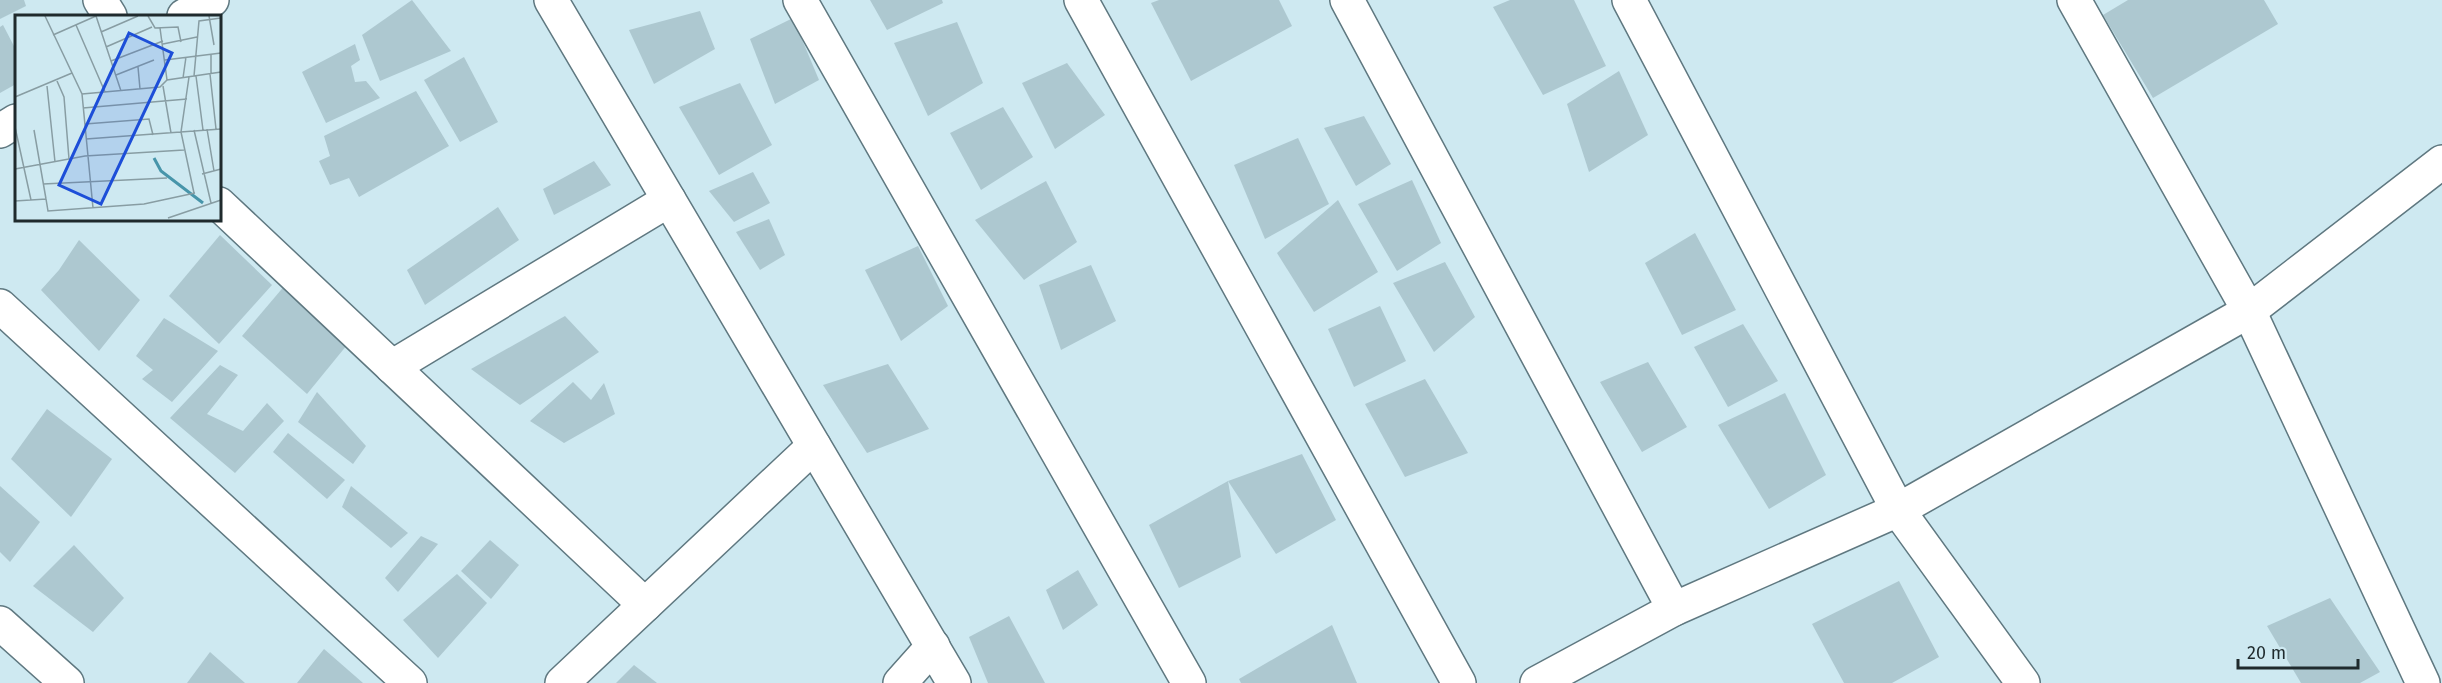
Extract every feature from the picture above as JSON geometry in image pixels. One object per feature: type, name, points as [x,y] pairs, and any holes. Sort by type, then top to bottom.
[{"type":"street","points":[[100,0],[109,15]]},
{"type":"street","points":[[186,15],[212,0]]},
{"type":"street","points":[[551,0],[954,683]]},
{"type":"street","points":[[800,0],[1189,683]]},
{"type":"street","points":[[1081,0],[1459,683]]},
{"type":"street","points":[[1347,0],[1674,609]]},
{"type":"street","points":[[1629,0],[1898,510],[2023,683]]},
{"type":"street","points":[[2074,0],[2249,311],[2423,683]]},
{"type":"street","points":[[0,131],[15,122]]},
{"type":"street","points":[[1537,683],[1674,609],[1898,510],[2249,311],[2442,162]]},
{"type":"street","points":[[392,367],[669,200]]},
{"type":"street","points":[[220,205],[645,605]]},
{"type":"street","points":[[0,306],[410,683]]},
{"type":"street","points":[[562,683],[814,446]]},
{"type":"street","points":[[0,623],[68,683]]},
{"type":"street","points":[[900,683],[933,646]]},
{"type":"building","points":[[0,0],[24,0],[26,6],[0,19]]},
{"type":"building","points":[[412,0],[451,51],[380,81],[362,35]]},
{"type":"building","points":[[870,0],[942,0],[943,3],[887,30]]},
{"type":"building","points":[[1159,0],[1279,0],[1292,26],[1191,81],[1151,3]]},
{"type":"building","points":[[1510,0],[1574,0],[1606,66],[1543,95],[1493,7]]},
{"type":"building","points":[[2128,0],[2264,0],[2278,24],[2153,98],[2103,15]]},
{"type":"building","points":[[700,11],[715,49],[654,84],[629,30]]},
{"type":"building","points":[[793,18],[819,80],[775,104],[750,39]]},
{"type":"building","points":[[957,22],[983,83],[928,116],[894,43]]},
{"type":"building","points":[[3,25],[15,48],[15,85],[0,93],[0,27]]},
{"type":"building","points":[[355,44],[360,60],[351,66],[355,82],[366,81],[380,98],[326,123],[302,72]]},
{"type":"building","points":[[464,57],[498,122],[460,142],[424,80]]},
{"type":"building","points":[[1067,63],[1105,115],[1055,149],[1022,83]]},
{"type":"building","points":[[1619,71],[1648,135],[1589,172],[1567,104]]},
{"type":"building","points":[[740,83],[772,145],[719,175],[679,107]]},
{"type":"building","points":[[416,91],[449,146],[359,197],[349,178],[330,185],[319,161],[330,156],[324,136]]},
{"type":"building","points":[[1003,107],[1033,157],[981,190],[950,133]]},
{"type":"building","points":[[1364,116],[1391,164],[1356,186],[1324,128]]},
{"type":"building","points":[[1298,138],[1329,204],[1265,239],[1234,165]]},
{"type":"building","points":[[594,161],[611,185],[554,215],[543,189]]},
{"type":"building","points":[[753,172],[770,203],[734,222],[709,191]]},
{"type":"building","points":[[1412,180],[1441,243],[1397,271],[1358,204]]},
{"type":"building","points":[[1046,181],[1077,242],[1024,280],[975,220]]},
{"type":"building","points":[[1338,200],[1378,272],[1314,312],[1277,253]]},
{"type":"building","points":[[498,207],[519,240],[425,305],[407,270]]},
{"type":"building","points":[[769,219],[785,255],[760,270],[736,232]]},
{"type":"building","points":[[1695,233],[1736,310],[1682,335],[1645,263]]},
{"type":"building","points":[[220,235],[272,285],[219,344],[169,296]]},
{"type":"building","points":[[79,240],[140,300],[99,351],[41,290],[59,270]]},
{"type":"building","points":[[918,246],[948,306],[901,341],[865,270]]},
{"type":"building","points":[[1445,262],[1475,317],[1434,352],[1393,283]]},
{"type":"building","points":[[1091,265],[1116,321],[1061,350],[1039,285]]},
{"type":"building","points":[[286,284],[347,345],[307,394],[242,336]]},
{"type":"building","points":[[1380,306],[1406,361],[1354,387],[1328,329]]},
{"type":"building","points":[[565,316],[599,352],[520,405],[471,369]]},
{"type":"building","points":[[164,318],[218,351],[172,402],[142,379],[153,370],[136,356]]},
{"type":"building","points":[[1743,324],[1778,381],[1728,407],[1694,347]]},
{"type":"building","points":[[1648,362],[1687,427],[1642,452],[1600,382]]},
{"type":"building","points":[[888,364],[929,429],[867,453],[823,385]]},
{"type":"building","points":[[220,365],[238,375],[207,414],[243,431],[267,403],[284,421],[235,473],[170,418]]},
{"type":"building","points":[[1425,379],[1468,453],[1405,477],[1365,404]]},
{"type":"building","points":[[573,382],[591,400],[604,383],[615,414],[564,443],[530,421]]},
{"type":"building","points":[[317,392],[366,446],[353,464],[298,422]]},
{"type":"building","points":[[1785,393],[1826,475],[1769,509],[1718,425]]},
{"type":"building","points":[[47,409],[112,459],[71,517],[11,459]]},
{"type":"building","points":[[288,433],[345,480],[327,499],[273,452]]},
{"type":"building","points":[[1302,454],[1336,520],[1276,554],[1228,481]]},
{"type":"building","points":[[1228,481],[1241,557],[1179,588],[1149,525]]},
{"type":"building","points":[[0,486],[40,522],[10,562],[0,552]]},
{"type":"building","points":[[351,486],[408,533],[391,548],[342,507]]},
{"type":"building","points":[[421,536],[438,544],[398,592],[385,578]]},
{"type":"building","points":[[490,540],[519,565],[491,599],[461,571]]},
{"type":"building","points":[[74,545],[124,598],[93,632],[33,586]]},
{"type":"building","points":[[1078,570],[1098,605],[1063,630],[1046,590]]},
{"type":"building","points":[[457,574],[487,603],[438,658],[403,620]]},
{"type":"building","points":[[1899,581],[1939,657],[1892,683],[1844,683],[1812,624]]},
{"type":"building","points":[[2330,598],[2380,672],[2360,683],[2301,683],[2267,626]]},
{"type":"building","points":[[1009,616],[1045,683],[988,683],[969,637]]},
{"type":"building","points":[[1332,625],[1357,683],[1241,683],[1239,679]]},
{"type":"building","points":[[324,649],[363,683],[297,683]]},
{"type":"building","points":[[210,652],[245,683],[187,683]]},
{"type":"building","points":[[634,665],[657,683],[616,683]]}]
